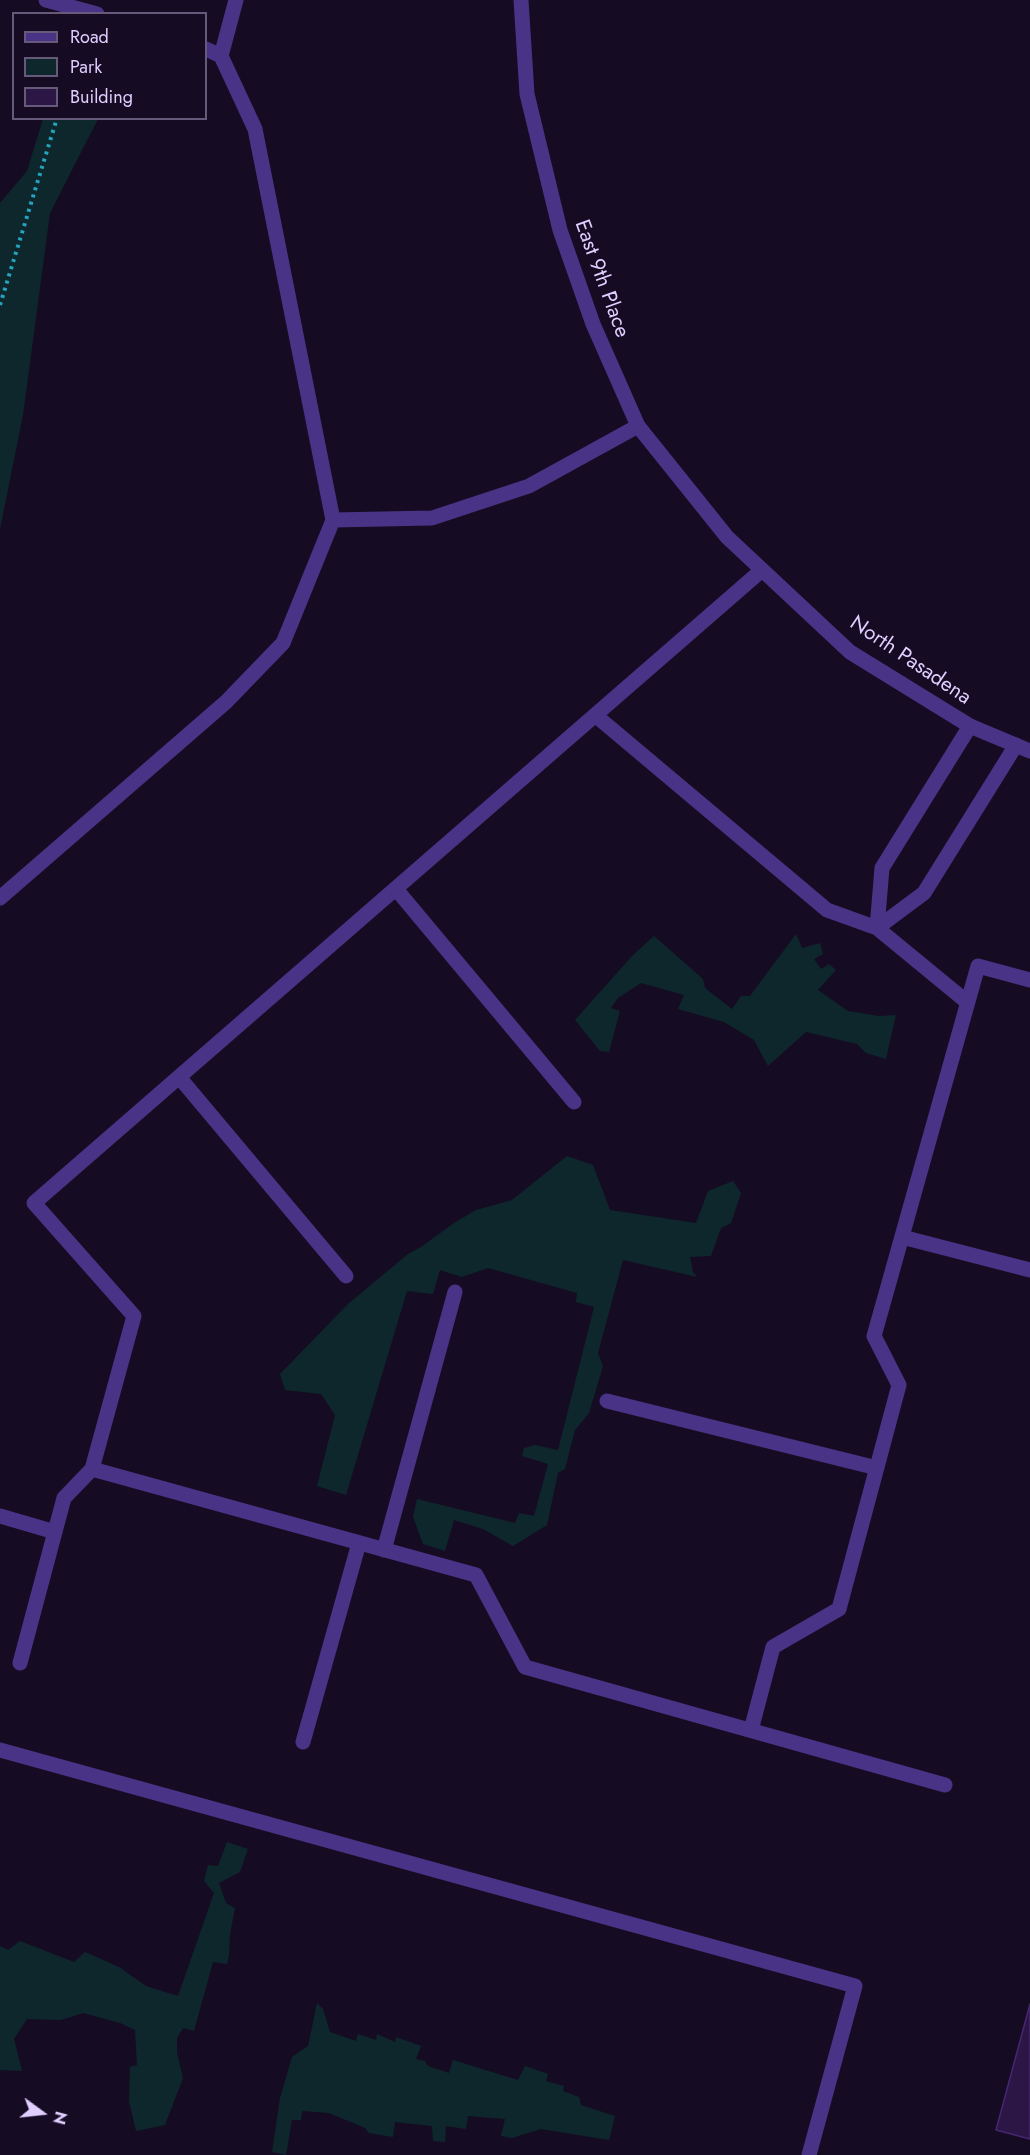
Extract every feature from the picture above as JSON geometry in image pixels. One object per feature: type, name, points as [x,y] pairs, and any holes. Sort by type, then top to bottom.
[{"type":"street","points":[[46,0],[90,12]]},
{"type":"street","points":[[0,898],[226,702],[283,643],[333,520],[255,129],[221,56],[236,0]]},
{"type":"street","name":"East 9th Place","points":[[521,0],[527,94],[560,230],[592,324],[638,426],[727,537]]},
{"type":"street","points":[[207,49],[221,56]]},
{"type":"street","points":[[333,520],[432,518],[529,486],[638,426]]},
{"type":"street","name":"North Pasadena","points":[[727,537],[850,652],[970,726],[1023,748]]},
{"type":"street","points":[[20,1664],[64,1498],[92,1469],[134,1316],[34,1203],[762,570]]},
{"type":"street","points":[[595,716],[827,910],[877,928],[967,1002]]},
{"type":"street","points":[[877,928],[882,868],[970,726]]},
{"type":"street","points":[[877,928],[924,893],[1023,748]]},
{"type":"street","points":[[396,888],[574,1102]]},
{"type":"street","points":[[751,1730],[773,1647],[839,1609],[899,1385],[874,1336],[978,966],[1030,980]]},
{"type":"street","points":[[179,1077],[346,1276]]},
{"type":"street","points":[[902,1237],[1030,1270]]},
{"type":"street","points":[[384,1550],[454,1292]]},
{"type":"street","points":[[607,1401],[877,1468]]},
{"type":"street","points":[[92,1469],[476,1575],[525,1667],[945,1785]]},
{"type":"street","points":[[0,1516],[55,1532]]},
{"type":"street","points":[[303,1742],[360,1543]]},
{"type":"street","points":[[0,1750],[855,1986],[809,2155]]},
{"type":"path","points":[[0,305],[56,120]]},
{"type":"green space","points":[[43,120],[97,120],[50,213],[23,415],[0,529],[0,203],[27,171]]},
{"type":"green space","points":[[796,934],[802,948],[820,943],[823,954],[814,959],[821,969],[829,964],[836,970],[818,990],[848,1011],[879,1016],[896,1015],[886,1059],[866,1053],[857,1044],[806,1032],[768,1066],[754,1040],[724,1022],[678,1009],[684,995],[641,983],[618,998],[611,1008],[620,1011],[609,1052],[600,1051],[575,1020],[633,955],[654,936],[703,979],[705,988],[732,1009],[741,996],[750,996]]},
{"type":"green space","points":[[567,1156],[593,1165],[610,1210],[696,1223],[708,1191],[733,1181],[741,1193],[731,1223],[721,1228],[711,1256],[690,1257],[693,1272],[697,1277],[623,1260],[598,1353],[603,1366],[589,1413],[575,1430],[565,1469],[558,1473],[547,1525],[513,1546],[483,1529],[454,1520],[445,1551],[423,1544],[413,1517],[417,1499],[515,1523],[519,1513],[534,1516],[548,1464],[522,1456],[524,1448],[535,1445],[558,1450],[594,1307],[576,1302],[577,1293],[488,1268],[462,1277],[440,1270],[433,1294],[407,1291],[346,1495],[317,1486],[335,1415],[321,1394],[285,1390],[280,1374],[348,1304],[408,1254],[476,1210],[512,1200]]},
{"type":"green space","points":[[227,1842],[248,1849],[240,1872],[219,1883],[226,1903],[235,1908],[227,1964],[213,1962],[194,2031],[183,2028],[177,2038],[177,2053],[183,2078],[165,2125],[136,2131],[129,2101],[130,2067],[137,2065],[135,2030],[120,2023],[83,2013],[61,2020],[27,2019],[14,2039],[22,2071],[0,2070],[0,1946],[8,1950],[20,1941],[74,1962],[85,1952],[119,1967],[146,1986],[178,1996],[214,1893],[204,1881],[208,1865],[218,1866]]},
{"type":"green space","points":[[317,2003],[323,2009],[330,2032],[356,2041],[358,2034],[376,2040],[377,2034],[395,2042],[396,2037],[421,2046],[416,2059],[449,2073],[453,2060],[518,2080],[525,2066],[548,2074],[546,2081],[564,2086],[563,2091],[579,2097],[581,2105],[615,2116],[609,2140],[541,2129],[512,2138],[501,2136],[505,2119],[468,2116],[466,2129],[446,2126],[445,2142],[433,2141],[432,2126],[395,2122],[393,2137],[369,2133],[365,2128],[329,2113],[302,2111],[301,2120],[292,2120],[286,2155],[272,2152],[280,2098],[292,2057],[308,2046]]},
{"type":"building","points":[[1030,2004],[1030,2139],[996,2130]]}]
